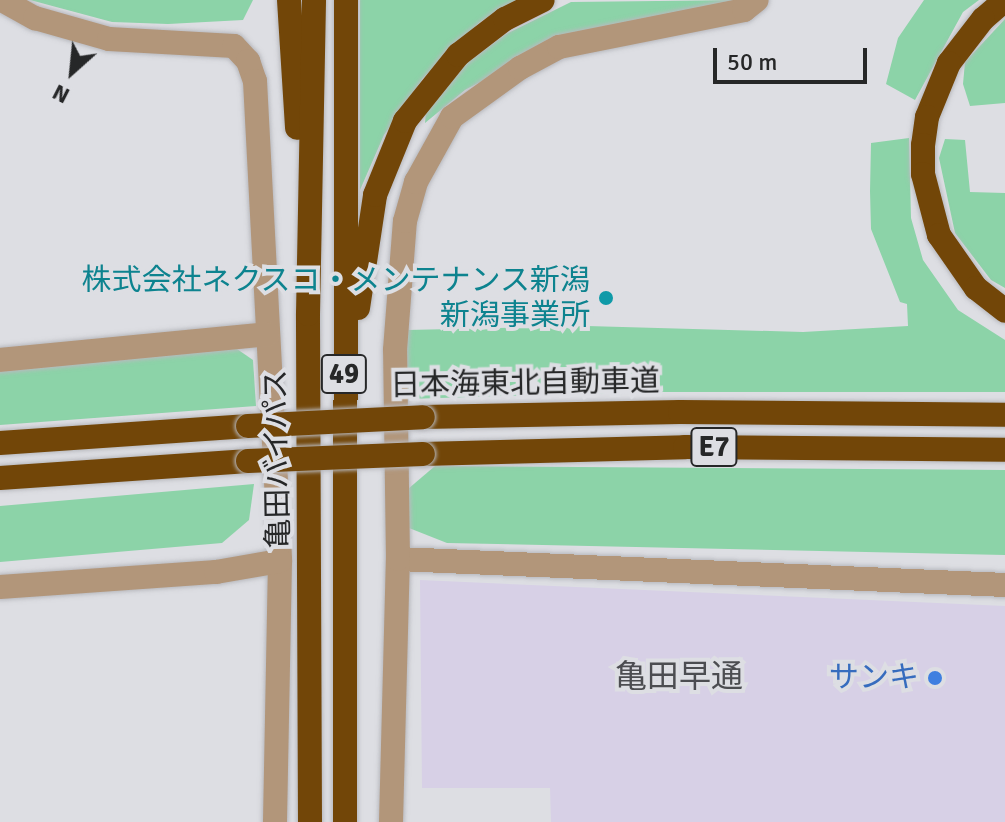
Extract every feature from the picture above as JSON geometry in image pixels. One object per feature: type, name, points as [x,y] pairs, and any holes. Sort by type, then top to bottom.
[{"type":"highway","points":[[289,0],[308,314]]},
{"type":"highway","name":"亀田バイパス","points":[[310,822],[308,314],[314,0]]},
{"type":"highway","name":"49","points":[[345,822],[346,0]]},
{"type":"highway","points":[[344,748],[351,681],[357,328],[375,195],[405,121],[438,76],[480,37],[543,0]]},
{"type":"highway","points":[[1005,0],[983,19],[949,63],[927,117],[923,145],[923,174],[939,235],[976,288],[1005,311]]},
{"type":"highway","name":"日本海東北自動車道","points":[[0,443],[423,417],[680,412],[1005,415]]},
{"type":"highway","name":"E7","points":[[0,478],[248,461],[423,454],[685,447],[1005,450]]},
{"type":"street","points":[[2,0],[74,31],[149,42],[213,42],[234,46],[248,61],[257,104],[280,561],[275,822]]},
{"type":"street","points":[[391,822],[398,559],[398,277],[405,221],[432,147],[452,117],[481,91],[559,47],[744,10],[757,0]]},
{"type":"street","points":[[0,360],[268,334]]},
{"type":"street","points":[[398,559],[1005,585]]},
{"type":"street","points":[[0,587],[216,572],[280,561]]},
{"type":"shaded area","points":[[420,580],[1005,606],[1005,822],[551,822],[550,788],[422,788]]},
{"type":"green space","points":[[30,0],[253,0],[243,20],[168,24],[112,22]]},
{"type":"green space","points":[[360,0],[523,0],[481,21],[423,78],[384,135],[360,190]]},
{"type":"green space","points":[[744,0],[563,38],[465,90],[425,123],[426,111],[467,63],[506,34],[571,2]]},
{"type":"green space","points":[[924,0],[979,0],[963,12],[915,100],[886,84],[898,38]]},
{"type":"green space","points":[[1005,19],[1005,103],[970,106],[963,84],[965,62]]},
{"type":"green space","points":[[909,138],[911,218],[923,260],[958,310],[1005,340],[1005,392],[637,392],[407,399],[407,330],[587,326],[803,332],[908,326],[907,304],[900,302],[871,229],[870,191],[871,143]]},
{"type":"green space","points":[[945,139],[965,140],[970,192],[1005,193],[1005,288],[991,280],[955,233],[939,158]]},
{"type":"green space","points":[[237,349],[253,360],[256,406],[0,425],[0,366]]},
{"type":"green space","points":[[435,466],[1005,470],[1005,555],[447,543],[409,528],[408,489]]},
{"type":"green space","points":[[254,484],[249,520],[222,543],[0,562],[0,506]]},
{"type":"place","name":"株式会社ネクスコ・メンテナンス新潟 新潟事業所","points":[[606,298]]},
{"type":"place","name":"サンキ","points":[[935,678]]},
{"type":"district","name":"亀田早通","points":[[679,677]]}]
